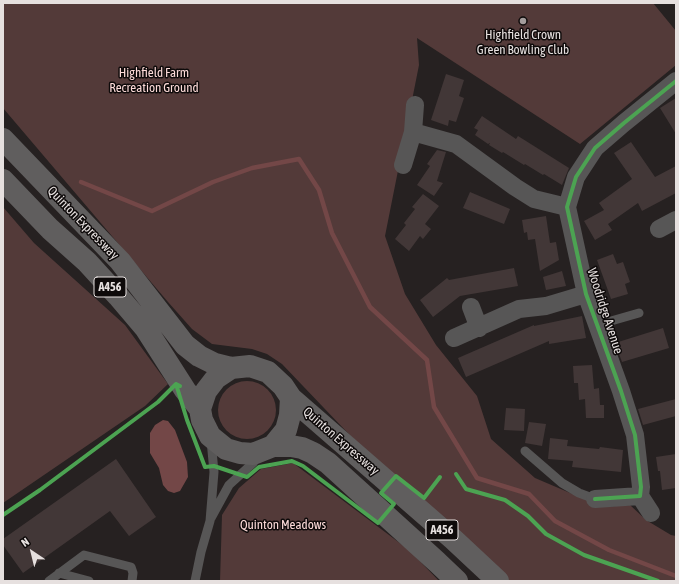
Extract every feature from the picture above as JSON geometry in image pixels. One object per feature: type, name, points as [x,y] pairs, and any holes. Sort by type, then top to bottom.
[{"type":"highway","name":"Quinton Expressway","points":[[3,139],[120,261],[185,345],[200,356],[215,364],[231,368]]},
{"type":"highway","name":"Quinton Expressway","points":[[3,180],[50,229],[87,262],[118,296],[146,329],[185,390],[200,409]]},
{"type":"highway","points":[[250,366],[268,372],[283,386],[291,398],[290,415],[286,430],[267,449],[253,454],[240,453],[226,449],[210,436],[202,420],[200,409],[206,391],[216,378],[231,368],[250,366]]},
{"type":"highway","name":"Quinton Expressway","points":[[291,398],[453,539],[498,581]]},
{"type":"highway","name":"Quinton Expressway","points":[[267,449],[291,446],[302,448],[328,463],[457,581]]},
{"type":"street","name":"Woodridge Avenue","points":[[640,496],[641,487],[635,436],[621,391],[586,294],[567,207],[576,177],[595,148],[676,80]]},
{"type":"street","points":[[404,165],[413,132],[415,105]]},
{"type":"street","points":[[413,132],[456,144],[534,199],[567,207]]},
{"type":"street","points":[[659,229],[676,220]]},
{"type":"street","points":[[454,338],[519,309],[546,306],[586,294]]},
{"type":"street","points":[[471,307],[479,328]]},
{"type":"street","points":[[595,499],[640,496],[651,513]]},
{"type":"lane","points":[[597,325],[639,313]]},
{"type":"lane","points":[[195,581],[201,552],[210,521],[214,472],[210,436]]},
{"type":"lane","points":[[210,521],[229,485],[267,449]]},
{"type":"lane","points":[[525,451],[562,483],[579,493],[595,499]]},
{"type":"lane","points":[[49,581],[84,555],[131,567],[133,573],[132,581]]},
{"type":"lane","points":[[59,573],[89,581]]},
{"type":"green space","name":"Highfield Farm Recreation Ground","points":[[3,3],[653,3],[676,31],[676,65],[580,144],[417,38],[419,65],[385,236],[405,294],[436,345],[477,396],[491,439],[535,478],[603,507],[630,505],[646,520],[671,535],[676,536],[676,581],[489,581],[282,364],[267,354],[252,349],[212,344],[192,329],[3,108]]},
{"type":"green space","points":[[3,207],[34,243],[125,325],[168,384],[145,406],[3,503]]},
{"type":"green space","points":[[241,381],[253,381],[268,389],[276,404],[276,416],[268,431],[253,439],[241,439],[226,431],[218,416],[218,404],[226,389]]},
{"type":"green space","name":"Quinton Meadows","points":[[293,463],[409,550],[439,581],[220,581],[222,515],[239,488],[261,469]]},
{"type":"shaded area","points":[[163,420],[168,421],[175,430],[187,462],[188,477],[180,491],[174,493],[168,491],[163,485],[159,468],[150,453],[150,433],[155,425]]},
{"type":"building","points":[[446,74],[464,80],[459,96],[464,98],[456,122],[449,120],[448,126],[431,120]]},
{"type":"building","points":[[676,98],[676,134],[660,108]]},
{"type":"building","points":[[482,116],[516,139],[518,136],[569,168],[562,185],[503,152],[502,153],[489,145],[490,143],[488,144],[475,135],[478,130],[474,128]]},
{"type":"building","points":[[631,142],[655,177],[676,166],[676,193],[642,211],[638,203],[608,224],[612,230],[595,240],[584,221],[604,210],[599,203],[632,179],[614,153]]},
{"type":"building","points":[[437,150],[446,152],[437,181],[443,183],[434,196],[417,185],[430,166],[427,164]]},
{"type":"building","points":[[470,192],[510,209],[504,224],[463,208]]},
{"type":"building","points":[[423,194],[439,206],[425,224],[431,229],[423,239],[420,236],[409,251],[395,239],[406,225],[404,223],[415,209],[412,207]]},
{"type":"building","points":[[546,216],[550,243],[556,242],[559,260],[540,271],[535,239],[528,240],[527,232],[524,233],[522,220]]},
{"type":"building","points":[[613,254],[617,264],[623,262],[630,282],[625,284],[628,294],[611,299],[597,260]]},
{"type":"building","points":[[514,268],[518,286],[460,296],[433,317],[420,300],[447,278],[449,280]]},
{"type":"building","points":[[562,271],[566,286],[546,290],[543,277]]},
{"type":"building","points":[[582,316],[586,338],[549,344],[549,341],[466,377],[458,358],[534,325]]},
{"type":"building","points":[[663,328],[669,348],[622,362],[615,343]]},
{"type":"building","points":[[592,365],[594,389],[599,388],[600,405],[604,405],[604,418],[586,418],[585,399],[579,400],[578,383],[574,383],[573,366]]},
{"type":"building","points":[[676,399],[676,416],[643,425],[638,409]]},
{"type":"building","points":[[506,408],[525,409],[524,431],[504,430]]},
{"type":"building","points":[[529,422],[546,424],[542,446],[525,443]]},
{"type":"building","points":[[550,438],[568,440],[567,446],[599,449],[600,447],[623,450],[621,472],[572,467],[573,461],[548,459]]},
{"type":"building","points":[[676,454],[676,488],[662,490],[660,471],[658,471],[656,457]]},
{"type":"building","points":[[116,459],[156,517],[129,536],[110,511],[23,573],[3,545],[3,539]]},
{"type":"waterway","points":[[81,182],[152,211],[213,182],[252,168],[299,159],[319,190],[332,233],[370,307],[427,360],[434,407],[477,478],[529,494],[555,521],[609,550],[676,576]]},
{"type":"cycle path","points":[[595,499],[640,496],[641,487],[635,435],[621,391],[586,294],[567,207],[576,177],[595,148],[676,81]]},
{"type":"cycle path","points":[[176,384],[187,420],[205,467],[214,466],[247,477],[259,467],[292,461],[303,466],[378,523],[394,504],[381,493],[396,476],[424,498],[440,477]]},
{"type":"cycle path","points":[[3,515],[40,490],[158,402],[176,384],[180,386]]},
{"type":"cycle path","points":[[456,474],[466,489],[505,500],[528,516],[546,534],[584,555],[658,581]]},
{"type":"place","name":"Highfield Crown Green Bowling Club","points":[[523,21]]}]
